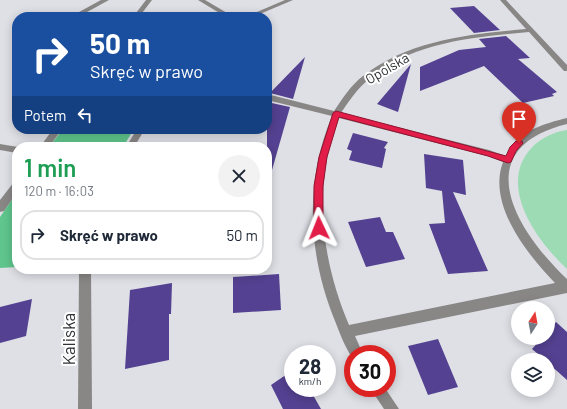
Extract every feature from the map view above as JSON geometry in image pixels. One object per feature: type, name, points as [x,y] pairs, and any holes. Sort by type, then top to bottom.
[{"type":"street","points":[[83,12],[106,0]]},
{"type":"street","points":[[140,12],[149,0]]},
{"type":"street","points":[[201,0],[222,12]]},
{"type":"street","points":[[260,12],[290,0]]},
{"type":"street","points":[[503,0],[567,70]]},
{"type":"street","name":"Opolska","points":[[352,345],[345,332],[328,284],[320,251],[318,186],[323,157],[336,113],[350,93],[365,78],[407,55],[430,46],[463,38],[531,30]]},
{"type":"street","points":[[272,97],[489,153],[508,160]]},
{"type":"street","points":[[567,121],[543,126],[526,136],[512,149],[504,168],[505,192],[514,220],[535,253],[567,287]]},
{"type":"street","points":[[48,142],[54,134]]},
{"type":"street","points":[[0,147],[12,149]]},
{"type":"street","points":[[0,208],[12,192]]},
{"type":"street","name":"Kaliska","points":[[85,274],[85,409]]},
{"type":"street","points":[[345,332],[567,287]]},
{"type":"street","points":[[383,397],[392,409]]},
{"type":"green space","points":[[567,130],[567,269],[545,245],[535,231],[526,215],[520,199],[518,183],[520,167],[528,152],[545,137]]},
{"type":"green space","points":[[59,134],[131,134],[126,142],[53,142]]},
{"type":"green space","points":[[12,199],[12,267],[0,268],[0,217]]},
{"type":"building","points":[[474,6],[500,30],[474,33],[450,8]]},
{"type":"building","points":[[506,36],[530,58],[518,59],[557,92],[552,94],[554,96],[523,103],[484,66],[420,91],[420,67],[459,50],[486,47],[479,39]]},
{"type":"building","points":[[305,57],[293,99],[272,94],[272,91]]},
{"type":"building","points":[[411,64],[398,112],[377,104]]},
{"type":"building","points":[[272,103],[290,107],[272,170],[272,142],[267,142],[267,134],[272,134]]},
{"type":"building","points":[[353,133],[388,142],[384,148],[386,149],[382,168],[349,160],[352,151],[347,149]]},
{"type":"building","points":[[424,154],[463,160],[466,195],[453,192],[488,271],[448,274],[429,224],[445,223],[442,191],[426,188]]},
{"type":"building","points":[[380,217],[386,232],[393,232],[405,259],[366,267],[348,222]]},
{"type":"building","points":[[279,274],[281,310],[233,313],[233,277]]},
{"type":"building","points":[[172,283],[171,314],[169,314],[169,360],[125,369],[130,290]]},
{"type":"building","points":[[32,299],[26,336],[0,343],[0,307]]},
{"type":"building","points":[[556,322],[567,332],[567,380],[555,369],[555,353],[537,353],[532,349],[536,345],[555,345]]},
{"type":"building","points":[[438,339],[458,387],[428,395],[408,346]]},
{"type":"building","points":[[284,376],[284,397],[314,397],[321,409],[283,409],[271,385]]},
{"type":"route","points":[[319,228],[318,186],[329,132],[336,113],[489,153],[508,160],[512,149],[519,143]]}]
